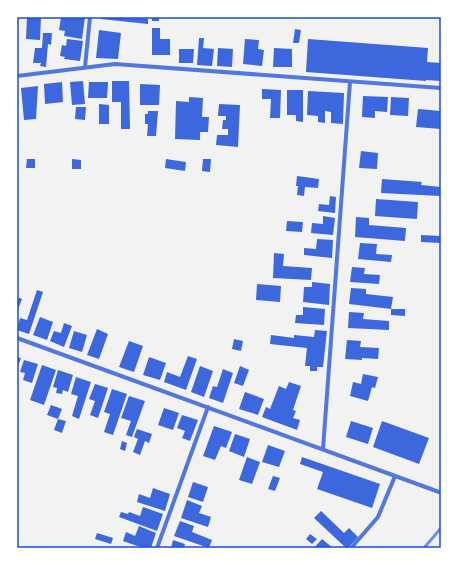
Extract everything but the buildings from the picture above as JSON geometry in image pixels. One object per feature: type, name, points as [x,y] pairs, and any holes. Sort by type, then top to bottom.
[{"type":"street","points":[[85,67],[90,17]]},
{"type":"street","points":[[17,76],[115,64],[441,88]]},
{"type":"street","points":[[323,449],[350,82]]},
{"type":"street","points":[[17,338],[439,492]]},
{"type":"street","points":[[157,548],[208,407]]},
{"type":"street","points":[[351,548],[378,517],[395,476]]},
{"type":"railway","points":[[424,548],[441,528]]}]
